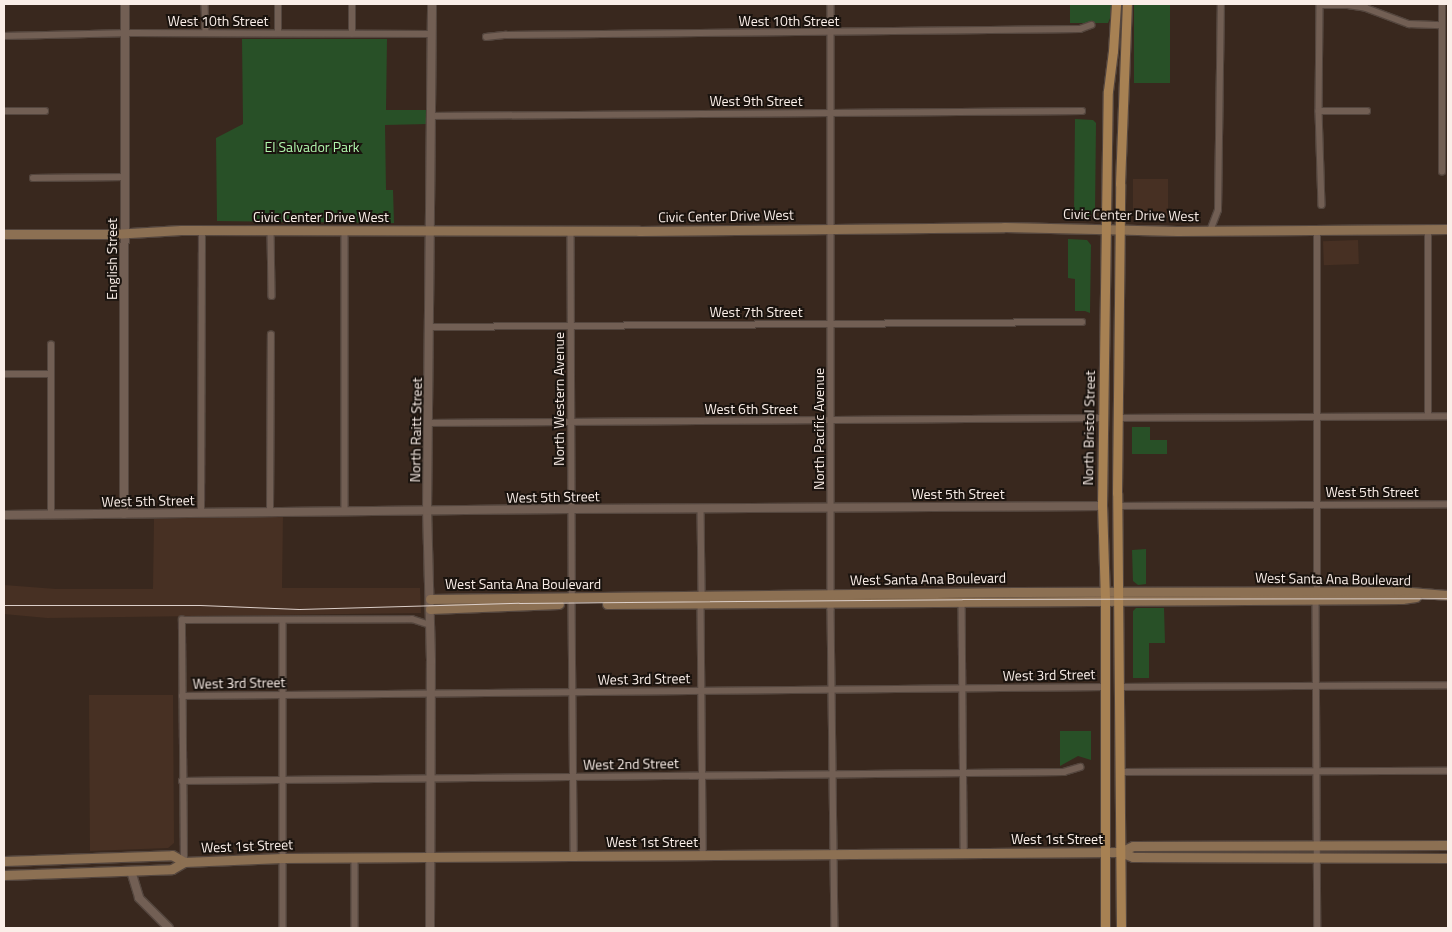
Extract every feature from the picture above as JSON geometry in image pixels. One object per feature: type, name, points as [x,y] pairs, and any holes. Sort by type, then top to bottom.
[{"type":"main road","name":"North Bristol Street","points":[[1105,928],[1105,596],[1102,506],[1105,230],[1108,91],[1116,4]]},
{"type":"main road","name":"North Bristol Street","points":[[1121,928],[1117,506],[1122,91],[1127,4]]},
{"type":"main road","name":"Civic Center Drive West","points":[[4,234],[202,230],[430,231],[1044,227],[1120,231],[1448,229]]},
{"type":"main road","name":"West Santa Ana Boulevard","points":[[430,604],[702,599],[1317,595],[1398,591],[1426,595],[1448,595]]},
{"type":"main road","name":"West Santa Ana Boulevard","points":[[831,598],[962,601],[1105,596]]},
{"type":"main road","name":"West 1st Street","points":[[1120,852],[1133,846],[1448,845]]},
{"type":"main road","name":"West 1st Street","points":[[4,875],[172,869],[184,862],[282,858],[1120,852],[1133,857],[1448,858]]},
{"type":"main road","name":"West 1st Street","points":[[4,861],[172,855],[184,862]]},
{"type":"street","name":"English Street","points":[[124,514],[125,4]]},
{"type":"street","points":[[206,4],[206,33]]},
{"type":"street","points":[[278,4],[278,33]]},
{"type":"street","points":[[352,4],[352,34]]},
{"type":"street","name":"North Raitt Street","points":[[430,928],[431,693],[428,423],[432,4]]},
{"type":"street","name":"North Pacific Avenue","points":[[831,4],[831,598],[835,928]]},
{"type":"street","points":[[1210,231],[1218,210],[1221,4]]},
{"type":"street","points":[[1322,205],[1319,112],[1320,4],[1366,8],[1409,24],[1442,25]]},
{"type":"street","points":[[1442,4],[1442,172]]},
{"type":"street","name":"West 10th Street","points":[[486,37],[1080,29],[1091,25]]},
{"type":"street","name":"West 10th Street","points":[[4,36],[206,33],[432,34]]},
{"type":"street","points":[[4,111],[45,110]]},
{"type":"street","name":"West 9th Street","points":[[431,116],[1082,111]]},
{"type":"street","points":[[1319,112],[1366,111]]},
{"type":"street","points":[[34,178],[125,177]]},
{"type":"street","points":[[1428,229],[1428,416]]},
{"type":"street","points":[[201,513],[202,230]]},
{"type":"street","name":"North Western Avenue","points":[[571,230],[574,856]]},
{"type":"street","points":[[1317,230],[1318,928]]},
{"type":"street","points":[[271,231],[272,296]]},
{"type":"street","points":[[346,231],[346,511]]},
{"type":"street","name":"West 7th Street","points":[[430,327],[1082,322]]},
{"type":"street","points":[[270,512],[271,335]]},
{"type":"street","points":[[51,345],[51,515]]},
{"type":"street","points":[[4,374],[51,374]]},
{"type":"street","points":[[1118,418],[1448,416]]},
{"type":"street","name":"West 6th Street","points":[[428,423],[1103,418]]},
{"type":"street","name":"West 5th Street","points":[[1117,506],[1448,504]]},
{"type":"street","name":"West 5th Street","points":[[4,515],[572,508],[1102,506]]},
{"type":"street","points":[[701,508],[703,856]]},
{"type":"street","points":[[962,601],[964,854]]},
{"type":"street","points":[[184,862],[182,620],[412,619],[430,625]]},
{"type":"street","points":[[283,620],[283,928]]},
{"type":"street","points":[[1120,687],[1448,685]]},
{"type":"street","name":"West 3rd Street","points":[[182,696],[1105,687]]},
{"type":"street","name":"West 2nd Street","points":[[182,781],[1064,772],[1080,767]]},
{"type":"street","points":[[1121,772],[1448,771]]},
{"type":"street","points":[[355,858],[355,928]]},
{"type":"street","points":[[131,871],[139,898],[169,928]]},
{"type":"shaded area","points":[[1133,179],[1168,179],[1168,218],[1140,218],[1136,215],[1133,210]]},
{"type":"shaded area","points":[[1358,240],[1359,264],[1324,265],[1323,241]]},
{"type":"shaded area","points":[[283,515],[282,588],[420,588],[421,613],[47,618],[4,614],[4,585],[56,589],[153,589],[154,519]]},
{"type":"shaded area","points":[[89,695],[173,695],[174,843],[168,848],[90,851]]},
{"type":"green space","points":[[1070,4],[1111,4],[1111,16],[1108,23],[1070,23]]},
{"type":"green space","points":[[1134,4],[1170,4],[1170,83],[1134,83]]},
{"type":"green space","name":"El Salvador Park","points":[[242,39],[387,39],[386,110],[427,110],[427,124],[385,125],[386,190],[393,190],[394,223],[217,221],[216,138],[243,124]]},
{"type":"green space","points":[[1075,119],[1093,120],[1096,123],[1095,211],[1088,217],[1074,216]]},
{"type":"green space","points":[[1068,239],[1087,240],[1091,245],[1090,313],[1075,311],[1075,279],[1068,278]]},
{"type":"green space","points":[[1132,427],[1150,427],[1150,440],[1167,440],[1167,454],[1132,454]]},
{"type":"green space","points":[[1146,549],[1146,584],[1138,585],[1133,581],[1132,550]]},
{"type":"green space","points":[[1136,608],[1164,608],[1165,643],[1149,643],[1149,678],[1133,678],[1133,611]]},
{"type":"green space","points":[[1060,731],[1091,731],[1091,760],[1078,756],[1060,766]]},
{"type":"tram line","points":[[4,605],[200,605],[299,609],[519,603],[962,599],[1448,598]]}]
